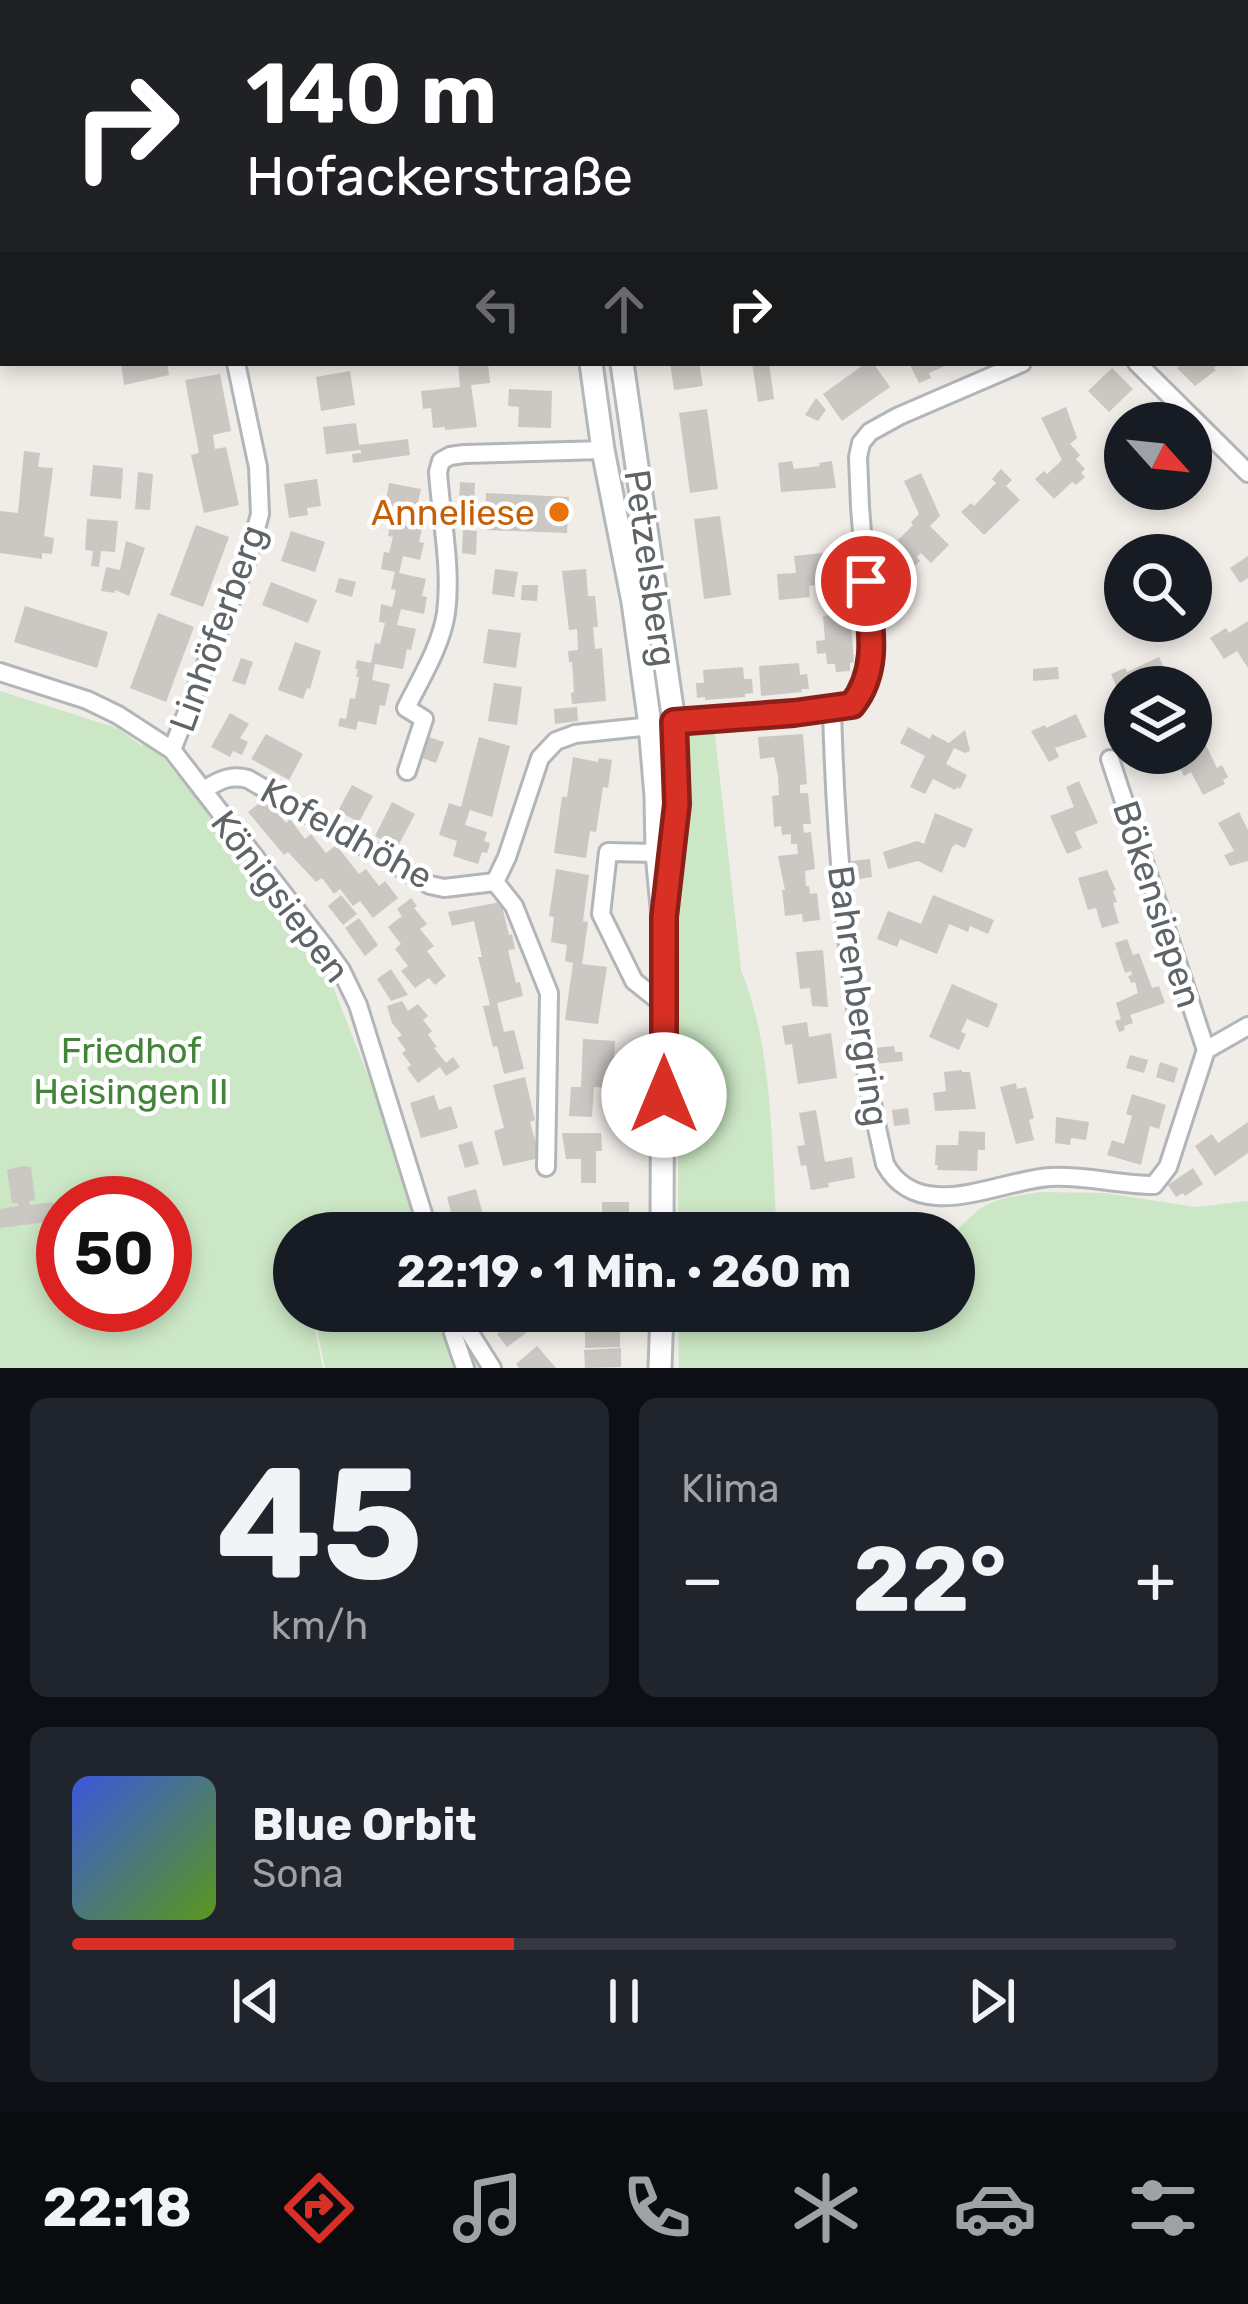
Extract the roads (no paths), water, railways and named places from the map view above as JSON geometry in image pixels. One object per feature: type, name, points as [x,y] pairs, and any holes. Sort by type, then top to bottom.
[{"type":"main road","name":"Petzelsberg","points":[[591,366],[633,602],[656,796],[664,917],[662,1212]]},
{"type":"main road","name":"Petzelsberg","points":[[622,366],[674,722],[677,804],[664,917]]},
{"type":"main road","points":[[660,1368],[661,1332]]},
{"type":"street","name":"Linhöferberg","points":[[172,751],[260,514],[258,467],[237,366]]},
{"type":"street","points":[[546,1167],[549,993],[514,906],[495,882],[540,758],[550,746],[575,734],[852,705],[872,665],[858,457],[863,439],[899,416],[1015,366]]},
{"type":"street","points":[[1140,366],[1248,473]]},
{"type":"street","points":[[407,771],[424,719],[406,708],[446,616],[441,461],[464,454],[603,450]]},
{"type":"street","name":"Königsiepen","points":[[0,672],[87,700],[172,751],[352,989],[422,1212]]},
{"type":"street","name":"Bahrenbergring","points":[[832,709],[835,801],[856,1022],[875,1123],[891,1176],[913,1190],[941,1198],[1052,1177],[1154,1185],[1168,1167],[1206,1050]]},
{"type":"street","name":"Bökensiepen","points":[[1115,774],[1206,1050]]},
{"type":"street","name":"Kofeldhöhe","points":[[202,790],[225,777],[248,778],[430,885],[444,888],[495,882]]},
{"type":"street","points":[[657,854],[608,852],[601,914],[634,980],[664,1005]]},
{"type":"street","points":[[1206,1050],[1248,1026]]},
{"type":"street","points":[[453,1332],[464,1368]]},
{"type":"street","points":[[468,1332],[492,1368]]},
{"type":"place","name":"Anneliese","points":[[559,512]]},
{"type":"park label","name":"Friedhof Heisingen II","points":[[131,1070]]}]
